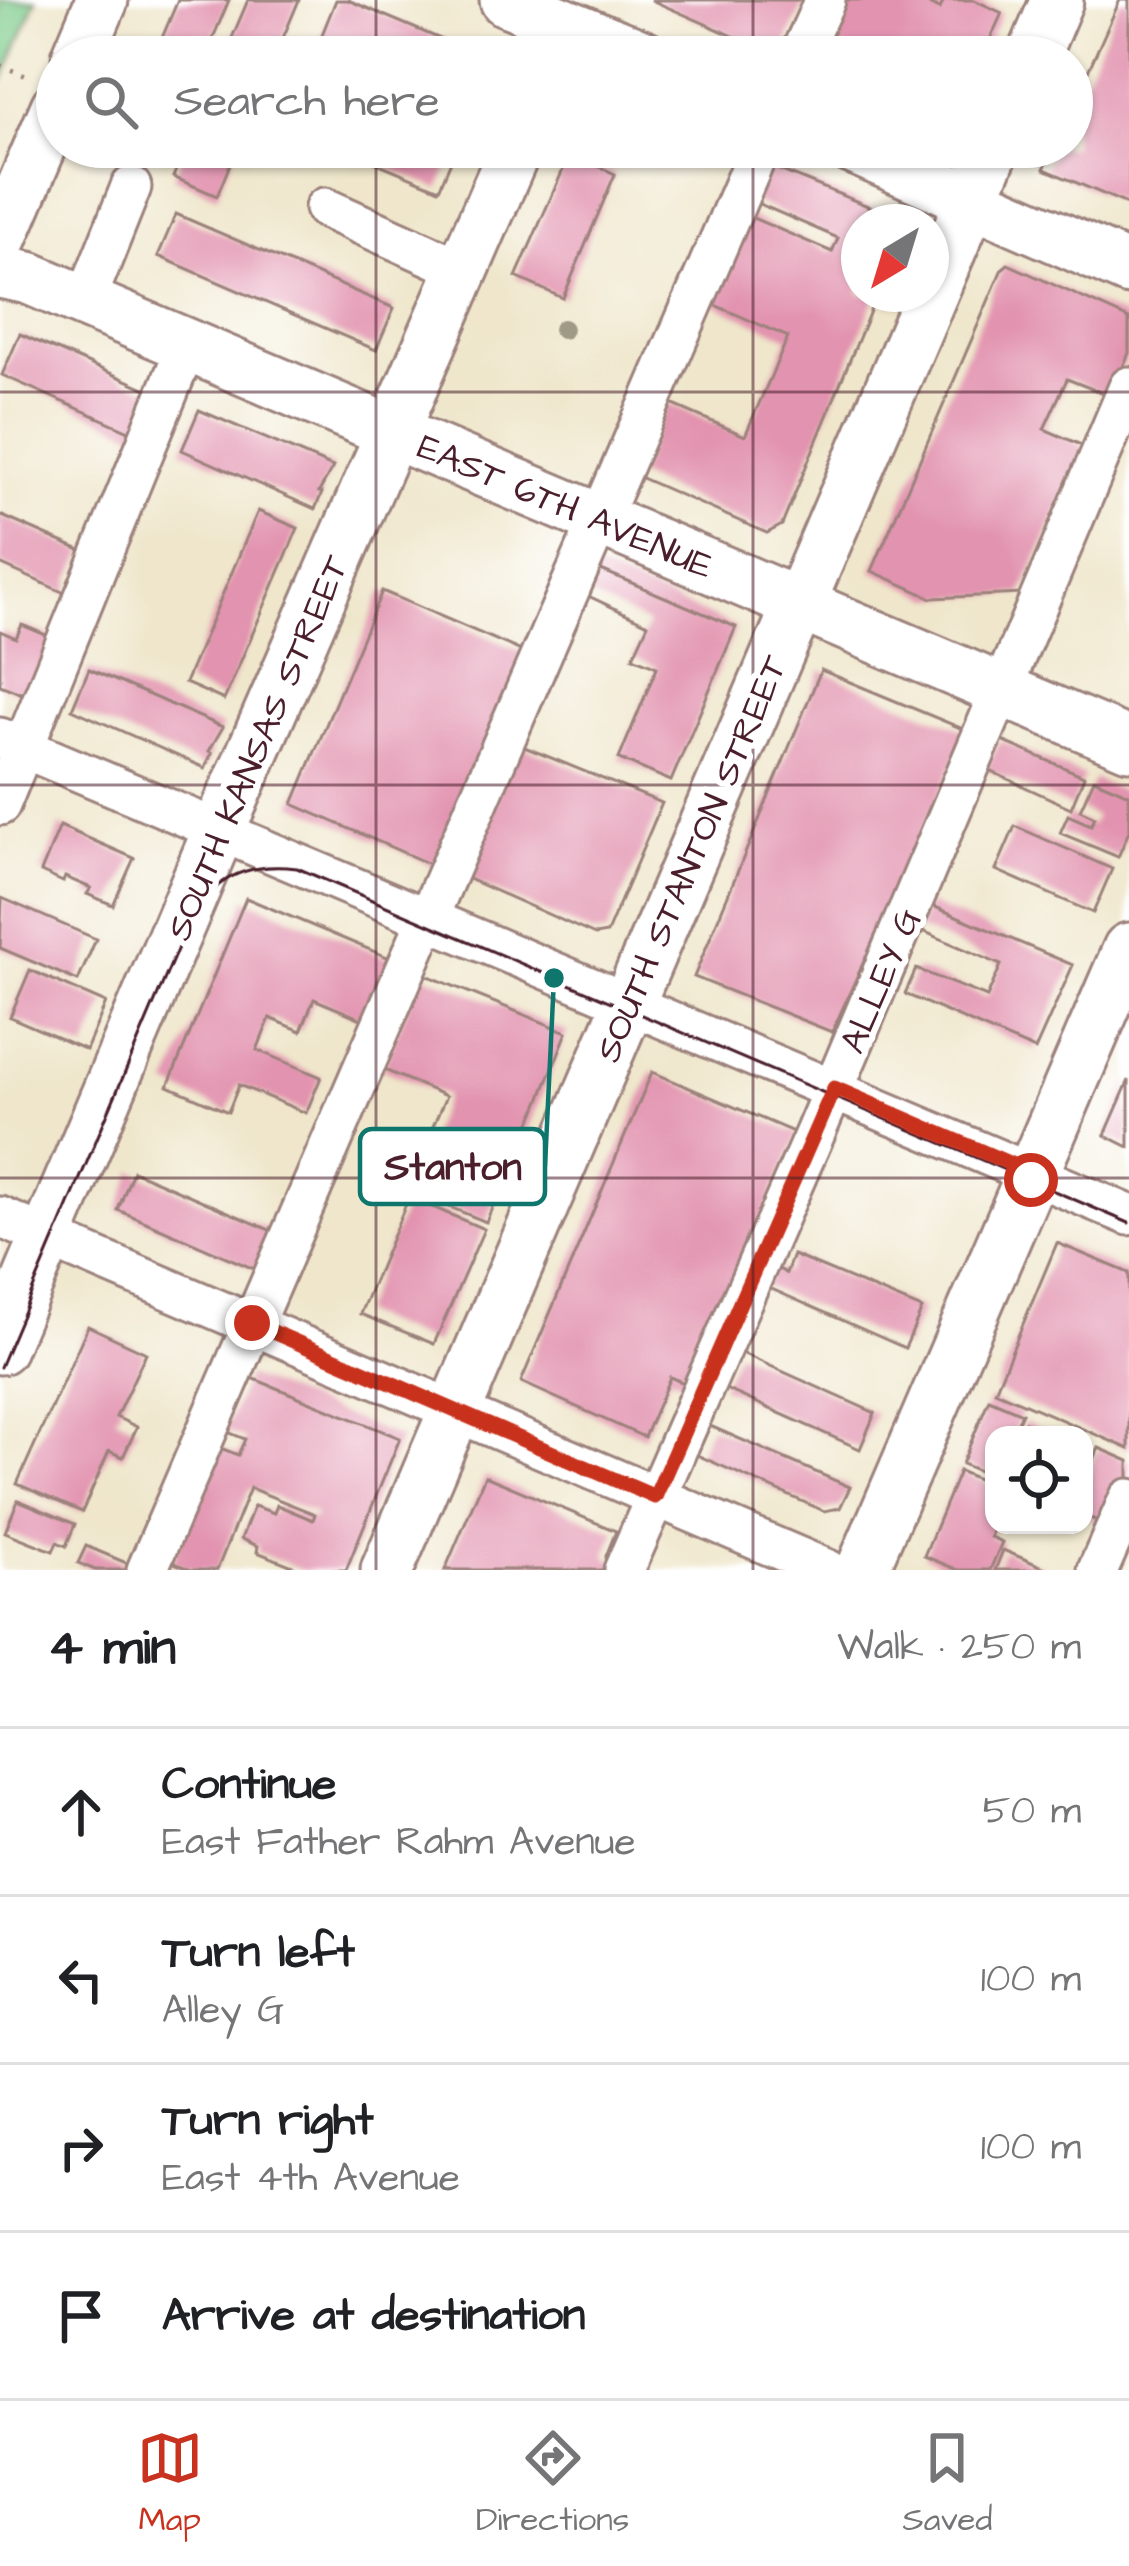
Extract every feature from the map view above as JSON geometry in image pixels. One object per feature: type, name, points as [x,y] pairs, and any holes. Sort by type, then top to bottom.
[{"type":"main road","points":[[87,36],[102,0]]},
{"type":"main road","points":[[506,0],[566,28]]},
{"type":"main road","points":[[1042,36],[1057,0]]},
{"type":"main road","points":[[0,241],[36,113]]},
{"type":"main road","name":"SOUTH KANSAS STREET","points":[[0,1348],[506,168]]},
{"type":"main road","points":[[899,168],[1129,268]]},
{"type":"main road","name":"SOUTH STANTON STREET","points":[[387,1570],[985,168]]},
{"type":"main road","name":"EAST 6TH AVENUE","points":[[0,272],[29,278],[1129,744]]},
{"type":"main road","points":[[862,1570],[1129,949]]},
{"type":"street","points":[[808,36],[824,0]]},
{"type":"street","points":[[147,1570],[751,168]]},
{"type":"street","points":[[85,302],[131,187]]},
{"type":"street","points":[[326,208],[463,270]]},
{"type":"street","points":[[0,805],[12,743],[188,345]]},
{"type":"street","name":"ALLEY G","points":[[625,1570],[1129,387]]},
{"type":"street","points":[[12,743],[1129,1215]]},
{"type":"street","points":[[0,1217],[827,1570]]},
{"type":"street","points":[[1099,1570],[1129,1499]]},
{"type":"path","points":[[0,65],[36,88]]},
{"type":"green space","points":[[0,0],[36,0],[0,87]]},
{"type":"building","points":[[178,0],[229,0],[214,36],[163,36]]},
{"type":"building","points":[[248,0],[299,0],[284,36],[233,36]]},
{"type":"building","points":[[336,0],[348,0],[433,36],[321,36]]},
{"type":"building","points":[[651,0],[805,0],[790,36],[733,36]]},
{"type":"building","points":[[839,0],[919,0],[940,9],[944,0],[974,0],[1002,13],[992,36],[823,36]]},
{"type":"building","points":[[1120,0],[1129,0],[1129,205],[1044,169],[1093,168],[1093,60]]},
{"type":"building","points":[[177,168],[228,168],[217,196],[173,177]]},
{"type":"building","points":[[389,168],[448,168],[439,189]]},
{"type":"building","points":[[564,168],[602,168],[615,174],[563,298],[516,277]]},
{"type":"building","points":[[763,168],[775,168],[863,204],[841,204],[841,312],[870,312],[782,525],[767,533],[637,476],[667,402],[745,436],[788,337],[708,302],[746,215],[832,252],[838,238],[750,200]]},
{"type":"building","points":[[176,214],[394,308],[376,350],[158,256]]},
{"type":"building","points":[[1008,264],[1129,319],[1129,353],[1110,396],[1067,379],[1044,429],[1086,447],[1022,594],[932,598],[872,571]]},
{"type":"building","points":[[20,334],[154,392],[136,434],[2,375]]},
{"type":"building","points":[[199,410],[333,467],[315,509],[182,450]]},
{"type":"building","points":[[258,511],[298,528],[224,700],[185,683]]},
{"type":"building","points":[[0,515],[85,552],[67,594],[0,564]]},
{"type":"building","points":[[594,567],[736,627],[671,781],[619,759],[657,667],[633,657],[648,624],[582,593]]},
{"type":"building","points":[[382,591],[526,653],[434,866],[293,804]]},
{"type":"building","points":[[22,625],[58,640],[32,698],[0,685],[0,631],[16,638]]},
{"type":"building","points":[[89,669],[223,727],[205,768],[72,709]]},
{"type":"building","points":[[821,670],[968,731],[832,1032],[694,977]]},
{"type":"building","points":[[1000,740],[1084,776],[1071,808],[986,769]]},
{"type":"building","points":[[517,744],[662,803],[607,933],[595,935],[464,877]]},
{"type":"building","points":[[1094,779],[1129,794],[1129,831],[1118,857],[1060,833],[1068,815],[1091,825],[1095,817],[1080,810]]},
{"type":"building","points":[[60,826],[134,858],[113,905],[87,894],[91,888],[41,872]]},
{"type":"building","points":[[1015,826],[1112,869],[1093,913],[996,870]]},
{"type":"building","points":[[2,898],[96,939],[78,981],[0,948]]},
{"type":"building","points":[[246,898],[397,961],[371,1023],[314,999],[301,1031],[270,1018],[257,1050],[321,1077],[306,1113],[239,1085],[228,1112],[168,1086]]},
{"type":"building","points":[[928,904],[1073,965],[1035,1050],[905,994],[916,969],[987,997],[1001,965],[918,929]]},
{"type":"building","points":[[30,970],[106,1003],[86,1050],[10,1017]]},
{"type":"building","points":[[421,973],[567,1032],[486,1222],[406,1189],[446,1096],[382,1069]]},
{"type":"building","points":[[652,1072],[798,1134],[691,1386],[670,1377],[644,1437],[521,1382]]},
{"type":"building","points":[[1129,1080],[1129,1147],[1105,1135]]},
{"type":"building","points":[[133,1171],[279,1234],[261,1272],[118,1210]]},
{"type":"building","points":[[409,1197],[484,1229],[434,1344],[360,1314]]},
{"type":"building","points":[[1057,1243],[1129,1273],[1129,1449],[1093,1433],[1093,1426],[1076,1426],[995,1391]]},
{"type":"building","points":[[793,1255],[922,1309],[905,1348],[765,1286],[775,1267],[786,1273]]},
{"type":"building","points":[[88,1326],[146,1353],[116,1417],[137,1427],[123,1457],[109,1451],[82,1512],[17,1484]]},
{"type":"building","points":[[737,1351],[875,1413],[860,1449],[721,1387]]},
{"type":"building","points":[[247,1376],[400,1438],[346,1570],[303,1570],[257,1552],[258,1546],[241,1539],[254,1506],[274,1513],[277,1505],[313,1520],[315,1514],[250,1488],[217,1570],[191,1570],[172,1562],[218,1447],[238,1455],[245,1439],[225,1431]]},
{"type":"building","points":[[989,1399],[1022,1413],[1016,1426],[985,1426],[985,1473],[962,1464]]},
{"type":"building","points":[[710,1426],[850,1487],[840,1508],[824,1511],[697,1455]]},
{"type":"building","points":[[1099,1448],[1129,1461],[1129,1480],[1109,1526],[1093,1519],[1093,1462]]},
{"type":"building","points":[[959,1471],[985,1482],[985,1534],[1002,1542],[990,1570],[958,1570],[924,1556]]},
{"type":"building","points":[[485,1476],[616,1531],[606,1556],[618,1562],[615,1570],[445,1570]]},
{"type":"building","points":[[18,1500],[75,1524],[66,1546],[57,1542],[53,1551],[5,1532]]},
{"type":"building","points":[[86,1546],[143,1570],[95,1570],[78,1563]]},
{"type":"building","points":[[1003,1550],[1050,1570],[995,1570]]},
{"type":"tram line","points":[[0,1367],[193,912],[226,880],[265,867],[297,868],[1129,1223]]},
{"type":"place","name":"Stanton","points":[[554,978]]},
{"type":"route","points":[[252,1323],[655,1497],[834,1088],[1034,1174],[1031,1180]]}]
